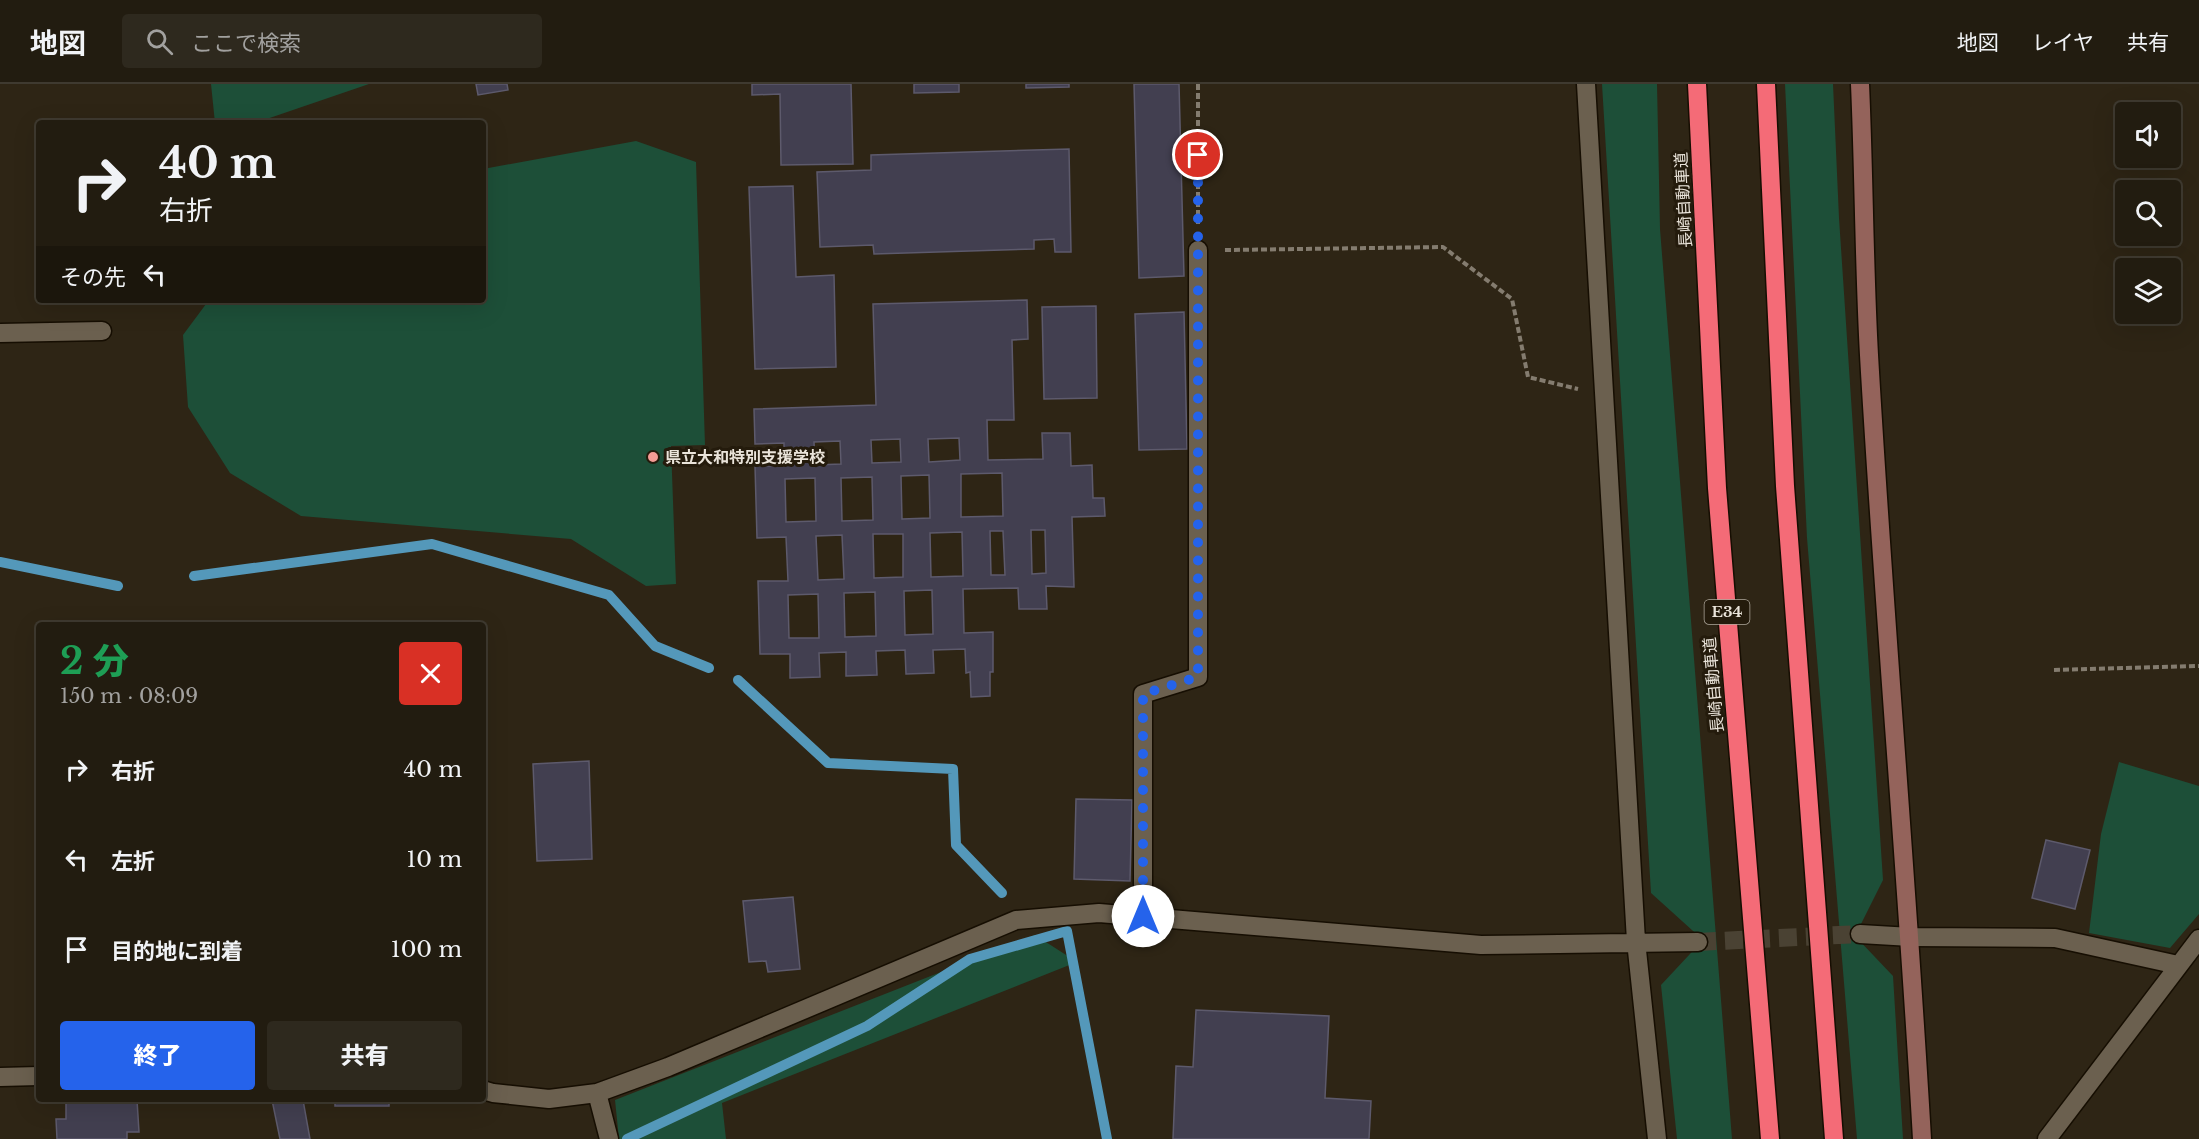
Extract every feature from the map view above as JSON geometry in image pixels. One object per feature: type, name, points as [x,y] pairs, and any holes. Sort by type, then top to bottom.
[{"type":"highway","name":"長崎自動車道","points":[[1697,84],[1717,488],[1770,1139]]},
{"type":"highway","points":[[1766,84],[1785,486],[1834,1139]]},
{"type":"street","points":[[1586,84],[1636,941],[1657,1139]]},
{"type":"street","points":[[1860,84],[1869,352],[1890,679],[1911,937],[1922,1139]]},
{"type":"street","points":[[1143,916],[1143,694],[1198,677],[1198,250]]},
{"type":"street","points":[[0,333],[102,331]]},
{"type":"street","points":[[486,1091],[494,1094],[549,1099],[597,1093],[668,1067],[1016,920],[1099,913],[1481,945],[1636,941],[1698,942]]},
{"type":"street","points":[[1860,934],[1911,937],[2055,938],[2178,965]]},
{"type":"street","points":[[2047,1139],[2199,939]]},
{"type":"street","points":[[0,1077],[36,1076]]},
{"type":"street","points":[[597,1093],[608,1137]]},
{"type":"path","points":[[1198,84],[1198,250],[1443,247],[1512,299],[1528,377],[1605,395]]},
{"type":"path","points":[[2054,670],[2199,666]]},
{"type":"green space","points":[[211,84],[369,84],[264,120],[215,120]]},
{"type":"green space","points":[[1602,84],[1657,84],[1660,229],[1732,1139],[1677,1139],[1661,985],[1703,940],[1651,893]]},
{"type":"green space","points":[[1785,84],[1833,84],[1839,218],[1883,880],[1855,936],[1893,976],[1903,1139],[1857,1139],[1807,538]]},
{"type":"green space","points":[[636,141],[696,162],[705,445],[671,446],[676,584],[646,586],[571,539],[301,516],[230,473],[188,407],[183,335],[207,303],[486,303],[486,168]]},
{"type":"green space","points":[[2119,762],[2199,786],[2199,914],[2170,948],[2089,933],[2101,834]]},
{"type":"green space","points":[[1035,935],[1077,962],[722,1103],[726,1139],[619,1139],[615,1100]]},
{"type":"building","points":[[476,84],[507,84],[508,90],[478,95]]},
{"type":"building","points":[[752,84],[851,84],[853,164],[781,165],[780,94],[752,95]]},
{"type":"building","points":[[914,84],[959,84],[959,92],[914,93]]},
{"type":"building","points":[[1026,84],[1069,84],[1069,87],[1026,88]]},
{"type":"building","points":[[1134,84],[1179,84],[1184,276],[1139,278]]},
{"type":"building","points":[[1069,149],[1071,252],[1055,252],[1054,239],[1034,240],[1034,249],[874,254],[873,245],[820,247],[817,172],[871,170],[871,155]]},
{"type":"building","points":[[793,186],[796,277],[834,275],[836,367],[755,369],[749,187]]},
{"type":"building","points":[[1027,300],[1028,339],[1012,340],[1014,420],[987,420],[988,460],[1043,459],[1042,433],[1070,433],[1071,466],[1092,465],[1093,498],[1104,498],[1105,516],[1072,517],[1074,587],[1046,586],[1047,609],[1019,609],[1018,588],[963,589],[964,633],[993,632],[993,672],[990,672],[990,696],[971,697],[970,672],[966,673],[965,649],[933,650],[934,673],[906,674],[905,650],[876,651],[877,675],[846,676],[846,652],[819,653],[820,677],[790,678],[790,654],[760,654],[758,581],[788,581],[786,537],[757,538],[755,466],[784,466],[784,443],[755,444],[754,409],[876,405],[873,304]],"holes":[[[959,438],[960,460],[929,462],[928,439]],[[900,439],[901,462],[872,463],[871,440]],[[840,441],[841,464],[815,465],[814,442]],[[1002,473],[1003,516],[961,517],[961,474]],[[929,475],[930,518],[902,519],[901,476]],[[872,477],[873,520],[842,521],[841,478]],[[815,478],[816,521],[786,522],[785,479]],[[1031,530],[1045,530],[1046,573],[1032,574]],[[990,531],[1003,531],[1005,575],[991,575]],[[962,532],[963,576],[931,577],[930,533]],[[873,534],[903,534],[903,577],[874,578]],[[842,535],[844,579],[818,580],[816,536]],[[932,590],[933,634],[905,635],[904,591]],[[875,592],[876,636],[845,637],[844,593]],[[818,594],[819,638],[789,638],[788,595]]]},
{"type":"building","points":[[1096,306],[1097,398],[1044,399],[1042,307]]},
{"type":"building","points":[[1184,312],[1187,449],[1139,450],[1135,314]]},
{"type":"building","points":[[589,761],[592,859],[537,861],[533,764]]},
{"type":"building","points":[[1076,799],[1132,800],[1130,881],[1074,879]]},
{"type":"building","points":[[2046,840],[2090,850],[2075,909],[2032,898]]},
{"type":"building","points":[[793,897],[800,969],[768,972],[766,961],[749,962],[743,901]]},
{"type":"building","points":[[1196,1010],[1329,1016],[1325,1098],[1371,1101],[1369,1139],[1173,1139],[1176,1066],[1193,1067]]},
{"type":"building","points":[[66,1102],[137,1102],[139,1132],[127,1132],[127,1139],[57,1139],[56,1119],[66,1119]]},
{"type":"building","points":[[272,1102],[303,1102],[310,1139],[280,1139]]},
{"type":"building","points":[[335,1102],[389,1102],[389,1106],[335,1106]]},
{"type":"waterway","points":[[194,576],[432,544],[609,595],[655,646],[709,668]]},
{"type":"waterway","points":[[0,562],[118,586]]},
{"type":"waterway","points":[[738,680],[828,763],[953,769],[956,845],[1002,893]]},
{"type":"waterway","points":[[627,1139],[867,1026],[970,959],[1067,931],[1107,1139]]},
{"type":"tunnel","points":[[1698,942],[1860,934]]},
{"type":"place","name":"県立大和特別支援学校","points":[[653,457]]},
{"type":"route","points":[[1143,916],[1143,694],[1198,677],[1198,155]]}]
